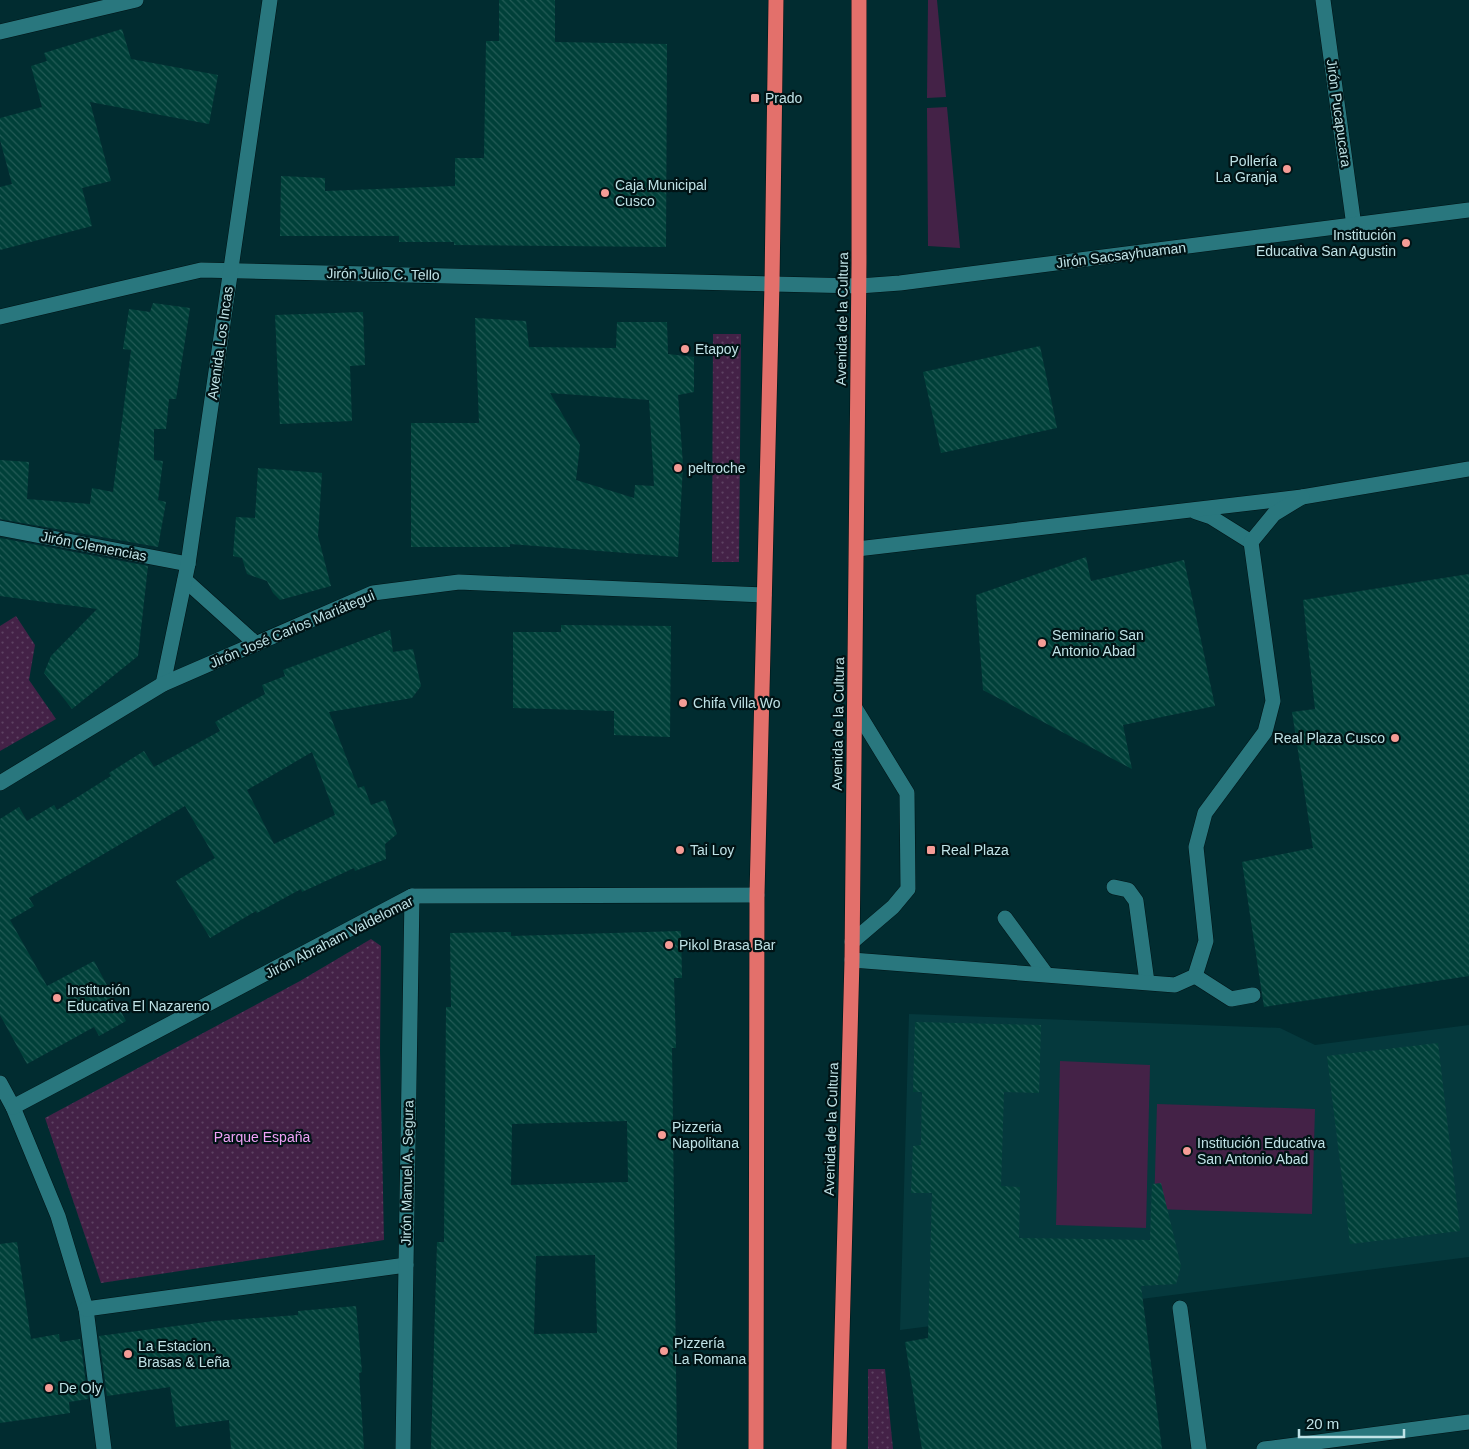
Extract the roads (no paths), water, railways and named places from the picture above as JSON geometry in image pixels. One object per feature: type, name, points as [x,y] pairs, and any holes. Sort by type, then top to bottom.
[{"type":"highway","points":[[756,1449],[757,895],[772,284],[776,0]]},
{"type":"highway","name":"Avenida de la Cultura","points":[[839,1449],[852,960],[859,286],[859,0]]},
{"type":"street","points":[[0,32],[136,0]]},
{"type":"street","name":"Avenida Los Incas","points":[[163,684],[188,564],[270,0]]},
{"type":"street","name":"Jirón Pucapucara","points":[[1323,0],[1354,226]]},
{"type":"street","name":"Jirón Sacsayhuaman","points":[[772,284],[859,286],[900,283],[1469,210]]},
{"type":"street","name":"Jirón Julio C. Tello","points":[[0,316],[201,270],[772,284]]},
{"type":"street","points":[[857,549],[1302,497],[1469,469]]},
{"type":"street","points":[[852,960],[1175,985],[1195,976],[1206,941],[1196,847],[1205,813],[1265,732],[1273,701],[1251,542],[1274,514],[1302,497]]},
{"type":"street","points":[[1189,510],[1211,517],[1251,542]]},
{"type":"street","name":"Jirón Clemencias","points":[[0,528],[188,564]]},
{"type":"street","points":[[184,580],[256,644]]},
{"type":"street","name":"Jirón José Carlos Mariátegui","points":[[0,783],[163,684],[373,593],[459,582],[764,595]]},
{"type":"street","points":[[852,942],[894,908],[908,889],[907,793],[855,708]]},
{"type":"street","points":[[1114,887],[1128,890],[1136,901],[1147,982]]},
{"type":"street","name":"Jirón Abraham Valdelomar","points":[[13,1107],[412,896],[757,895]]},
{"type":"street","name":"Jirón Manuel A. Segura","points":[[403,1449],[412,896]]},
{"type":"street","points":[[1005,918],[1046,974]]},
{"type":"street","points":[[1195,976],[1231,998],[1253,996]]},
{"type":"street","points":[[0,1083],[13,1107],[58,1216],[86,1309],[104,1449]]},
{"type":"street","points":[[86,1309],[406,1265]]},
{"type":"street","points":[[1180,1308],[1199,1449]]},
{"type":"street","points":[[1264,1449],[1469,1422]]},
{"type":"place","name":"Prado","points":[[755,98]]},
{"type":"place","name":"Pollería La Granja","points":[[1287,169]]},
{"type":"place","name":"Caja Municipal Cusco","points":[[605,193]]},
{"type":"place","name":"Institución Educativa San Agustin","points":[[1406,243]]},
{"type":"place","name":"Etapoy","points":[[685,349]]},
{"type":"place","name":"peltroche","points":[[678,468]]},
{"type":"place","name":"Seminario San Antonio Abad","points":[[1042,643]]},
{"type":"place","name":"Chifa Villa Wo","points":[[683,703]]},
{"type":"place","name":"Real Plaza Cusco","points":[[1395,738]]},
{"type":"place","name":"Tai Loy","points":[[680,850]]},
{"type":"place","name":"Real Plaza","points":[[931,850]]},
{"type":"place","name":"Pikol Brasa Bar","points":[[669,945]]},
{"type":"place","name":"Institución Educativa El Nazareno","points":[[57,998]]},
{"type":"place","name":"Pizzeria Napolitana","points":[[662,1135]]},
{"type":"place","name":"Institución Educativa San Antonio Abad","points":[[1187,1151]]},
{"type":"place","name":"Pizzería La Romana","points":[[664,1351]]},
{"type":"place","name":"La Estacion. Brasas & Leña","points":[[128,1354]]},
{"type":"place","name":"De Oly","points":[[49,1388]]},
{"type":"park label","name":"Parque España","points":[[262,1137]]}]
